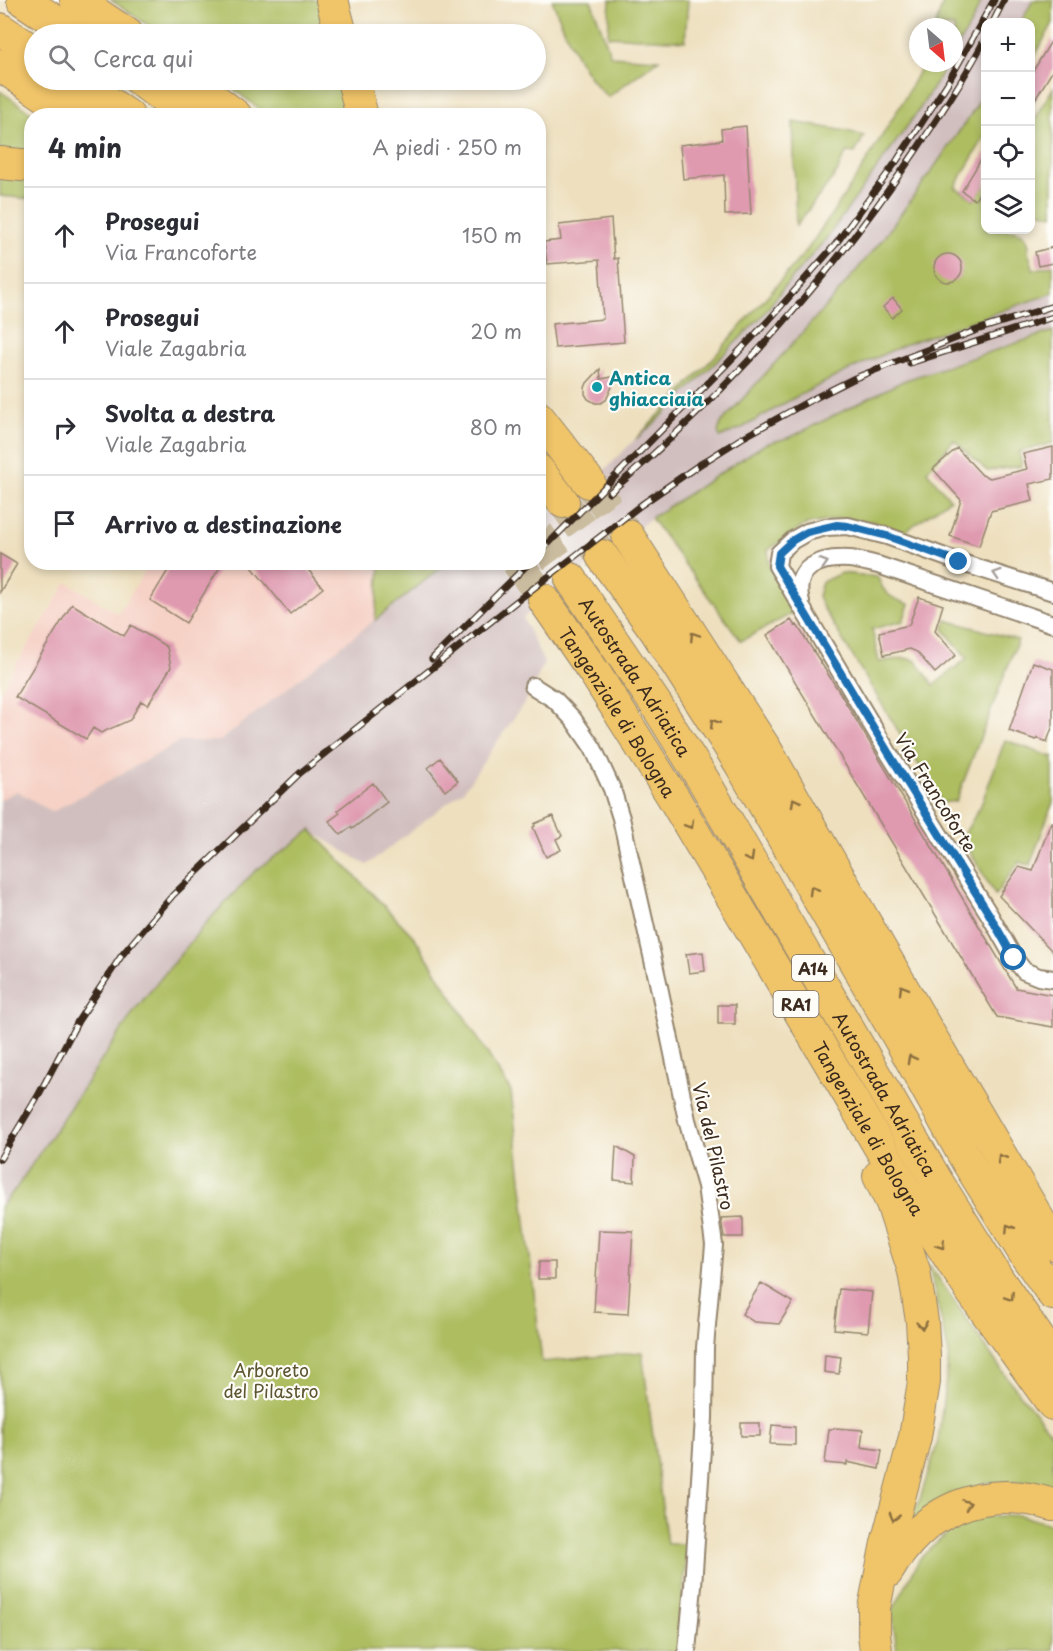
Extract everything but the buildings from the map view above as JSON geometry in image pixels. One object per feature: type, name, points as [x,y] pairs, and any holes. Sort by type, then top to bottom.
[{"type":"highway","points":[[23,0],[59,24]]},
{"type":"highway","points":[[76,0],[112,24]]},
{"type":"highway","points":[[332,0],[338,24]]},
{"type":"highway","points":[[0,29],[24,45]]},
{"type":"highway","points":[[0,65],[24,81]]},
{"type":"highway","points":[[37,90],[63,108]]},
{"type":"highway","points":[[90,90],[116,108]]},
{"type":"highway","points":[[153,90],[177,108]]},
{"type":"highway","points":[[202,90],[226,108]]},
{"type":"highway","points":[[356,90],[360,108]]},
{"type":"highway","points":[[0,163],[24,165]]},
{"type":"highway","points":[[546,416],[586,477],[546,427]]},
{"type":"highway","points":[[546,480],[563,502]]},
{"type":"highway","points":[[628,536],[766,750],[934,1043],[1053,1244]]},
{"type":"highway","name":"Autostrada Adriatica","points":[[602,555],[656,631],[740,763],[903,1045],[967,1161],[1053,1294]]},
{"type":"highway","name":"Autostrada Adriatica","points":[[571,579],[705,783],[936,1180],[997,1278],[1053,1359]]},
{"type":"highway","name":"Tangenziale di Bologna","points":[[544,600],[596,675],[673,797],[916,1206],[972,1292],[1053,1404]]},
{"type":"highway","points":[[815,1036],[892,1203],[914,1271],[922,1321],[924,1382],[920,1411],[909,1463],[887,1543],[874,1608],[876,1651]]},
{"type":"highway","points":[[880,1584],[896,1556],[911,1538],[930,1522],[951,1509],[993,1497],[1019,1497],[1053,1505]]},
{"type":"street","name":"Via Francoforte","points":[[1053,592],[887,536],[848,526],[837,525],[807,532],[793,540],[779,553],[777,566],[1014,958],[1024,971],[1053,979]]},
{"type":"street","points":[[802,606],[798,591],[800,579],[807,569],[829,560],[851,559],[878,565],[1053,624]]},
{"type":"street","name":"Via del Pilastro","points":[[533,686],[555,700],[573,719],[593,748],[612,789],[638,892],[687,1120],[706,1186],[714,1245],[705,1348],[704,1418],[687,1651]]},
{"type":"shaded area","points":[[944,0],[1053,0],[1053,23],[1035,55],[1035,18],[981,18],[981,143],[955,187],[955,232],[1033,270],[1053,265],[1053,364],[671,544],[651,518],[544,600],[523,618],[544,663],[529,696],[464,790],[367,865],[311,831],[254,872],[206,923],[135,1010],[17,1187],[0,1207],[0,800],[17,791],[52,812],[181,741],[220,741],[438,570],[546,570],[546,516],[610,465],[715,356],[807,250],[860,172],[918,72],[963,72],[963,18],[938,18]]},
{"type":"shaded area","points":[[146,570],[380,570],[375,620],[220,741],[181,741],[52,812],[17,791],[0,800],[0,691],[67,582],[118,614]]},
{"type":"green space","points":[[111,0],[319,0],[325,24],[146,24]]},
{"type":"green space","points":[[552,0],[591,0],[611,56],[659,59],[608,97],[598,88],[582,65],[568,39]]},
{"type":"green space","points":[[610,0],[688,0],[685,41],[608,36]]},
{"type":"green space","points":[[944,0],[982,0],[963,37],[963,18],[938,18]]},
{"type":"green space","points":[[1033,0],[1053,0],[1053,23],[1035,55],[1035,18],[1023,18]]},
{"type":"green space","points":[[918,72],[942,72],[921,107],[826,239],[763,315],[655,423],[636,439],[715,356],[807,250],[860,172]]},
{"type":"green space","points":[[1053,88],[1053,215],[1035,210],[1035,119]]},
{"type":"green space","points":[[235,90],[343,90],[349,108],[258,108]]},
{"type":"green space","points":[[0,91],[25,108],[24,155],[0,151]]},
{"type":"green space","points":[[981,97],[981,143],[955,187],[975,200],[981,190],[981,234],[1023,234],[1029,244],[1028,251],[1033,270],[1053,265],[1053,293],[906,344],[845,372],[742,428],[720,437],[718,432],[721,423],[882,240]]},
{"type":"green space","points":[[793,122],[864,136],[855,153],[847,152],[838,171],[796,226]]},
{"type":"green space","points":[[0,172],[24,176],[24,198],[0,196]]},
{"type":"green space","points":[[1053,331],[1053,443],[1019,452],[1022,466],[987,471],[954,440],[927,471],[950,499],[903,533],[873,522],[839,519],[805,525],[768,550],[770,568],[795,612],[741,641],[651,518],[765,444],[791,437],[903,381]]},
{"type":"green space","points":[[380,570],[438,570],[375,620]]},
{"type":"green space","points":[[841,573],[878,577],[889,595],[909,604],[903,621],[872,629],[879,662],[904,658],[915,660],[934,685],[967,658],[944,630],[946,620],[1018,640],[956,801],[942,803],[822,606],[818,596],[822,582]]},
{"type":"green space","points":[[1005,740],[1052,757],[1053,755],[1053,802],[1030,865],[1019,862],[995,895],[962,838],[981,805]]},
{"type":"green space","name":"Arboreto del Pilastro","points":[[311,830],[415,938],[511,1091],[542,1362],[642,1352],[667,1544],[687,1544],[678,1651],[0,1651],[0,1207],[17,1187],[135,1010],[206,923],[254,872]]},
{"type":"green space","points":[[928,1263],[1005,1375],[1053,1435],[1053,1489],[1030,1482],[985,1483],[940,1502],[905,1528],[920,1499],[938,1441],[949,1354]]},
{"type":"green space","points":[[1019,1515],[1053,1525],[1053,1651],[897,1651],[892,1612],[920,1558],[964,1518]]},
{"type":"tunnel","points":[[589,482],[628,536]]},
{"type":"tunnel","points":[[563,502],[602,556]]},
{"type":"tunnel","points":[[546,545],[571,579]]},
{"type":"tunnel","points":[[523,570],[544,600]]},
{"type":"railway","points":[[546,546],[726,365],[835,245],[896,162],[947,84],[994,0]]},
{"type":"railway","points":[[995,18],[1004,0]]},
{"type":"railway","points":[[609,493],[652,455],[735,374],[813,288],[849,243],[917,149],[962,80],[981,46]]},
{"type":"railway","points":[[0,1159],[39,1094],[78,1021],[122,955],[173,895],[300,773],[641,505],[742,438],[855,378],[977,330],[1053,306]]},
{"type":"railway","points":[[910,363],[1053,317]]},
{"type":"railway","points":[[432,659],[522,570]]},
{"type":"place","name":"Antica ghiacciaia","points":[[597,387]]},
{"type":"route","points":[[959,562],[887,536],[837,525],[807,532],[793,540],[779,553],[777,566],[1014,958]]}]
